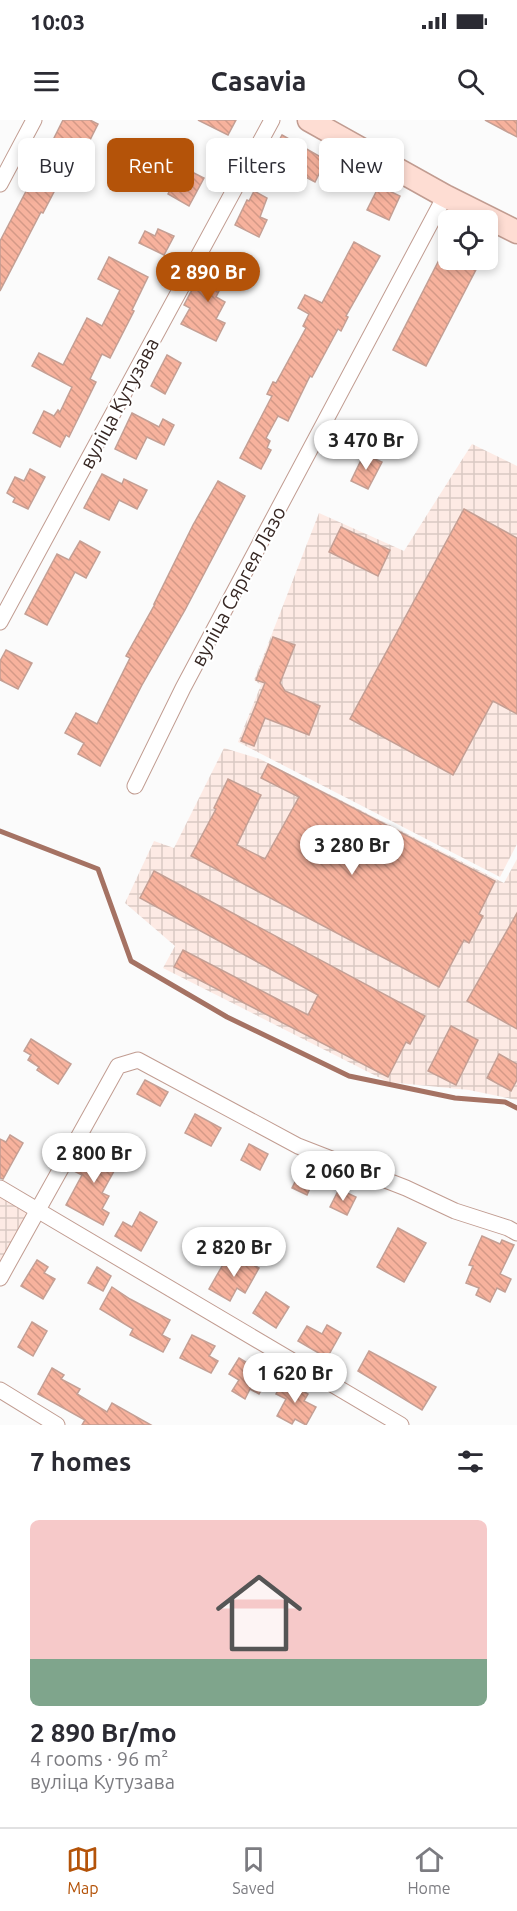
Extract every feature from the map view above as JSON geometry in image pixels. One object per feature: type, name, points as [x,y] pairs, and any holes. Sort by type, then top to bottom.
[{"type":"main road","points":[[309,120],[445,196],[517,231]]},
{"type":"street","points":[[0,184],[34,120]]},
{"type":"street","name":"вуліца Кутузава","points":[[0,622],[272,120]]},
{"type":"street","name":"вуліца Сяргея Лазо","points":[[135,786],[183,688],[445,196]]},
{"type":"street","points":[[0,1278],[118,1066],[138,1060],[298,1146],[406,1188],[455,1211],[517,1233]]},
{"type":"street","points":[[0,1188],[400,1425]]},
{"type":"street","points":[[0,1390],[57,1425]]},
{"type":"shaded area","points":[[472,444],[517,466],[517,844],[500,877],[238,742],[261,685],[254,680],[319,513],[404,551]]},
{"type":"shaded area","points":[[224,748],[260,759],[504,883],[517,859],[517,1100],[469,1090],[388,1082],[163,968],[175,946],[125,903],[154,841],[174,848]]},
{"type":"shaded area","points":[[0,1195],[30,1213],[0,1263]]},
{"type":"building","points":[[63,120],[90,120],[98,124],[91,138],[54,138]]},
{"type":"building","points":[[198,120],[236,120],[228,135]]},
{"type":"building","points":[[485,120],[517,120],[517,137]]},
{"type":"building","points":[[307,149],[319,156],[319,174],[315,182],[307,178]]},
{"type":"building","points":[[194,173],[204,178],[189,206],[168,194],[169,192],[194,192]]},
{"type":"building","points":[[26,192],[54,192],[0,291],[0,241]]},
{"type":"building","points":[[254,192],[267,198],[260,217],[267,220],[259,237],[235,225],[247,200],[249,201]]},
{"type":"building","points":[[376,192],[392,192],[400,196],[389,220],[367,210]]},
{"type":"building","points":[[158,229],[174,236],[164,255],[139,243],[145,231],[155,236]]},
{"type":"building","points":[[354,242],[380,256],[346,316],[348,317],[341,331],[338,329],[312,377],[310,376],[288,421],[278,416],[266,438],[270,441],[267,448],[271,450],[261,469],[240,458],[272,396],[267,394],[273,382],[276,383],[306,328],[303,326],[309,314],[298,308],[305,295],[322,303]]},
{"type":"building","points":[[109,257],[148,277],[110,358],[102,354],[90,379],[96,382],[69,437],[66,435],[60,447],[33,433],[44,411],[54,416],[58,410],[60,412],[72,387],[32,366],[39,353],[63,365],[87,318],[102,326],[120,290],[98,279]]},
{"type":"building","points":[[219,257],[233,264],[216,297],[225,302],[216,319],[225,323],[216,341],[181,324],[190,308],[184,305],[194,286],[202,290]]},
{"type":"building","points":[[438,262],[438,270],[476,270],[426,366],[393,350]]},
{"type":"building","points":[[167,355],[181,363],[165,394],[151,386]]},
{"type":"building","points":[[132,413],[159,427],[163,419],[174,425],[164,445],[147,437],[136,459],[115,449]]},
{"type":"building","points":[[364,454],[382,462],[368,489],[351,481]]},
{"type":"building","points":[[30,469],[45,477],[28,509],[13,502],[15,498],[7,493],[15,477],[24,481]]},
{"type":"building","points":[[102,474],[122,484],[124,479],[147,490],[137,509],[119,500],[109,520],[84,508]]},
{"type":"building","points":[[218,481],[245,496],[100,766],[78,754],[84,743],[65,733],[76,713],[97,724],[130,658],[126,656]]},
{"type":"building","points":[[464,509],[517,538],[517,714],[493,701],[453,775],[350,719]]},
{"type":"building","points":[[341,527],[390,550],[378,576],[329,552]]},
{"type":"building","points":[[80,541],[100,552],[86,578],[75,572],[47,625],[25,614],[57,554],[69,560]]},
{"type":"building","points":[[273,637],[295,645],[280,683],[285,691],[320,706],[309,735],[265,718],[254,746],[241,741],[265,683],[256,680]]},
{"type":"building","points":[[6,650],[32,663],[18,689],[0,680],[0,661]]},
{"type":"building","points":[[268,764],[495,881],[479,914],[483,916],[469,943],[464,940],[439,987],[191,856],[216,809],[214,808],[228,779],[261,795],[237,845],[265,859],[299,797],[261,778]]},
{"type":"building","points":[[154,871],[425,1016],[410,1044],[406,1042],[388,1077],[174,967],[183,950],[308,1015],[318,995],[140,898]]},
{"type":"building","points":[[517,913],[517,1029],[467,1001]]},
{"type":"building","points":[[451,1026],[478,1040],[456,1085],[428,1071]]},
{"type":"building","points":[[31,1039],[71,1064],[58,1084],[37,1070],[39,1067],[28,1060],[31,1055],[24,1051]]},
{"type":"building","points":[[499,1054],[517,1064],[517,1080],[511,1091],[487,1078]]},
{"type":"building","points":[[145,1080],[168,1092],[160,1106],[137,1094]]},
{"type":"building","points":[[195,1114],[221,1128],[211,1146],[185,1133]]},
{"type":"building","points":[[10,1135],[23,1143],[3,1179],[0,1178],[0,1139],[6,1142]]},
{"type":"building","points":[[249,1144],[268,1154],[260,1170],[241,1160]]},
{"type":"building","points":[[112,1146],[124,1153],[102,1193],[109,1196],[102,1209],[109,1213],[103,1225],[66,1205],[82,1175],[74,1171],[84,1153],[94,1159],[100,1147],[110,1152]]},
{"type":"building","points":[[300,1172],[314,1179],[307,1195],[292,1188]]},
{"type":"building","points":[[339,1189],[356,1197],[347,1215],[330,1207]]},
{"type":"building","points":[[140,1212],[157,1222],[141,1251],[115,1236],[123,1222],[132,1227]]},
{"type":"building","points":[[398,1228],[426,1243],[404,1282],[377,1267]]},
{"type":"building","points":[[482,1236],[500,1244],[502,1240],[514,1245],[500,1274],[511,1279],[505,1292],[497,1288],[490,1302],[476,1295],[479,1288],[466,1283],[473,1266],[469,1265]]},
{"type":"building","points":[[240,1257],[259,1268],[245,1293],[237,1288],[230,1301],[209,1289],[225,1261],[235,1267]]},
{"type":"building","points":[[37,1260],[48,1267],[44,1273],[55,1279],[43,1299],[21,1286]]},
{"type":"building","points":[[97,1267],[111,1276],[103,1291],[88,1283]]},
{"type":"building","points":[[112,1287],[170,1320],[162,1335],[170,1339],[163,1352],[130,1335],[133,1329],[100,1309]]},
{"type":"building","points":[[266,1292],[289,1307],[276,1328],[253,1313]]},
{"type":"building","points":[[32,1322],[47,1331],[33,1356],[18,1347]]},
{"type":"building","points":[[327,1325],[341,1333],[327,1358],[298,1341],[307,1326],[322,1334]]},
{"type":"building","points":[[192,1335],[215,1346],[209,1356],[218,1361],[211,1373],[180,1358]]},
{"type":"building","points":[[369,1351],[436,1387],[422,1410],[358,1371]]},
{"type":"building","points":[[239,1358],[269,1376],[259,1394],[250,1389],[245,1399],[232,1391],[239,1380],[229,1374]]},
{"type":"building","points":[[52,1368],[64,1375],[61,1379],[80,1389],[77,1394],[107,1412],[112,1403],[151,1425],[82,1425],[85,1420],[38,1394]]},
{"type":"building","points":[[284,1380],[308,1394],[304,1401],[316,1407],[306,1425],[295,1419],[292,1424],[277,1416],[286,1399],[276,1394]]},
{"type":"waterway","points":[[0,831],[98,869],[131,961],[227,1017],[349,1076],[455,1098],[505,1102],[517,1108]]}]
